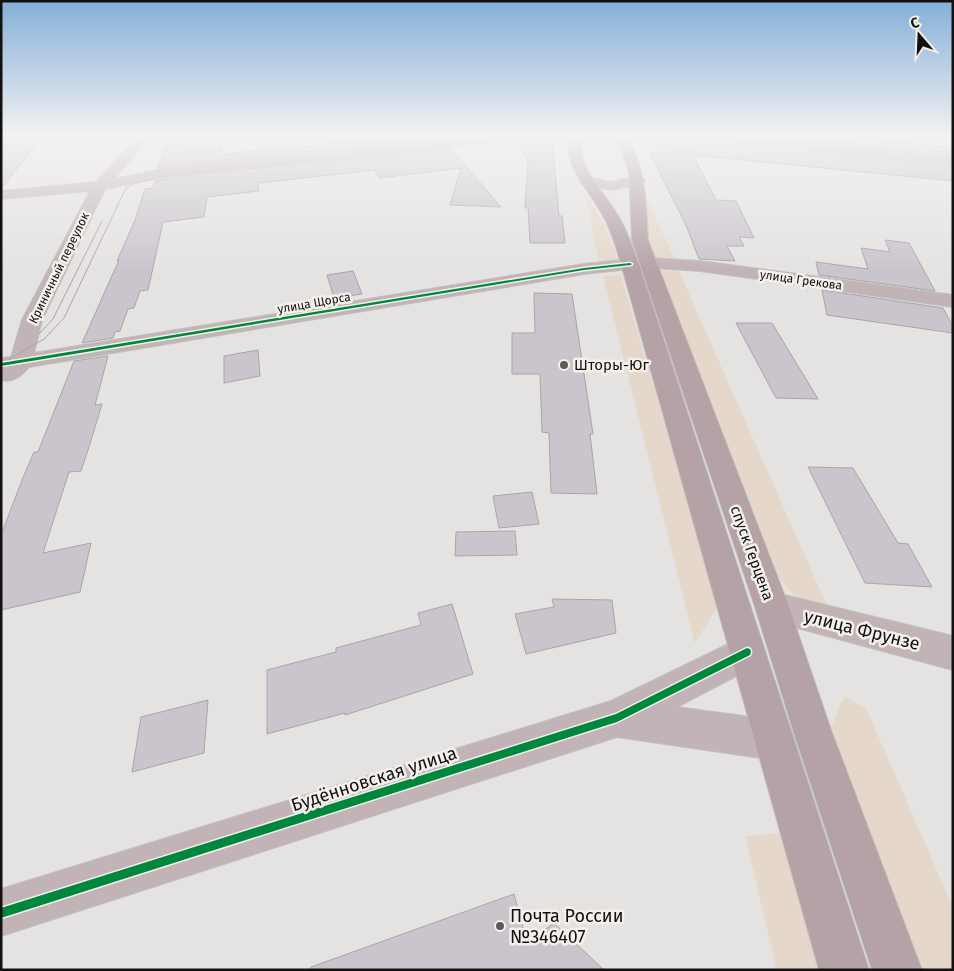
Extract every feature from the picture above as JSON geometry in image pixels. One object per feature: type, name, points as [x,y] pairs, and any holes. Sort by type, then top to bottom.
[{"type":"main road","name":"спуск Герцена","points":[[638,180],[640,264],[747,652],[844,970]]},
{"type":"main road","name":"спуск Герцена","points":[[587,181],[640,264],[772,607],[812,730],[897,970]]},
{"type":"street","name":"Криничный переулок","points":[[1,383],[100,186],[105,180]]},
{"type":"street","points":[[1,195],[100,186],[128,180]]},
{"type":"street","points":[[587,181],[597,185],[616,186],[637,180]]},
{"type":"street","name":"улица Грекова","points":[[640,264],[700,266],[953,302]]},
{"type":"street","name":"улица Щорса","points":[[10,364],[584,269],[640,264]]},
{"type":"street","name":"улица Фрунзе","points":[[772,607],[953,653]]},
{"type":"street","name":"Будённовская улица","points":[[1,914],[617,718],[747,652]]},
{"type":"street","name":"Будённовская улица","points":[[617,718],[774,740]]},
{"type":"shaded area","points":[[644,194],[676,261],[657,260],[646,241]]},
{"type":"shaded area","points":[[586,195],[603,223],[618,260],[599,263]]},
{"type":"shaded area","points":[[659,268],[678,269],[828,608],[796,598],[769,566]]},
{"type":"shaded area","points":[[621,275],[718,606],[695,643],[603,276]]},
{"type":"shaded area","points":[[844,697],[866,708],[953,907],[953,970],[922,970],[831,727]]},
{"type":"shaded area","points":[[783,833],[821,970],[777,970],[745,836]]},
{"type":"building","points":[[1,180],[8,180],[1,189]]},
{"type":"building","points":[[282,180],[258,183],[259,191],[207,197],[204,217],[163,222],[148,290],[140,291],[134,308],[128,309],[120,331],[115,332],[113,338],[82,343],[119,260],[117,261],[135,220],[145,189],[153,188],[155,181]]},
{"type":"building","points":[[457,180],[478,180],[501,207],[450,205]]},
{"type":"building","points":[[527,180],[556,180],[559,216],[562,216],[565,243],[530,243],[528,208],[525,208]]},
{"type":"building","points":[[663,180],[706,180],[716,200],[736,201],[754,238],[739,237],[744,246],[727,246],[735,261],[699,259],[686,225]]},
{"type":"building","points":[[885,240],[909,243],[935,291],[819,275],[816,262],[868,269],[861,248],[890,252]]},
{"type":"building","points":[[353,271],[362,294],[334,298],[327,275]]},
{"type":"building","points":[[822,290],[943,308],[953,326],[953,333],[827,315]]},
{"type":"building","points":[[534,293],[572,294],[593,434],[590,434],[597,494],[551,493],[549,433],[542,432],[540,374],[512,374],[512,333],[535,333]]},
{"type":"building","points":[[736,323],[772,323],[818,399],[776,398]]},
{"type":"building","points":[[258,350],[260,376],[224,383],[224,356]]},
{"type":"building","points":[[108,356],[95,405],[102,404],[90,444],[81,471],[69,472],[43,553],[91,543],[80,592],[1,610],[1,535],[22,480],[34,452],[38,452],[74,361]]},
{"type":"building","points":[[808,467],[853,468],[898,543],[908,544],[932,587],[865,583]]},
{"type":"building","points":[[532,492],[539,524],[499,528],[493,496]]},
{"type":"building","points":[[515,531],[517,555],[455,556],[456,532]]},
{"type":"building","points":[[552,599],[612,600],[616,633],[526,654],[515,614],[554,607]]},
{"type":"building","points":[[452,604],[473,674],[345,715],[345,713],[267,734],[267,670],[336,652],[336,648],[421,625],[418,613]]},
{"type":"building","points":[[208,700],[204,753],[132,772],[141,717]]},
{"type":"building","points":[[514,894],[527,943],[554,923],[604,970],[311,970],[311,967]]},
{"type":"tram line","points":[[1,364],[44,339],[64,318],[126,188],[146,180]]},
{"type":"tram line","points":[[39,334],[53,319],[102,221]]},
{"type":"cycle path","points":[[1,365],[584,269],[630,264]]},
{"type":"cycle path","points":[[1,913],[617,718],[747,652]]},
{"type":"place","name":"Шторы-Юг","points":[[564,365]]},
{"type":"place","name":"Почта России №346407","points":[[500,926]]}]
